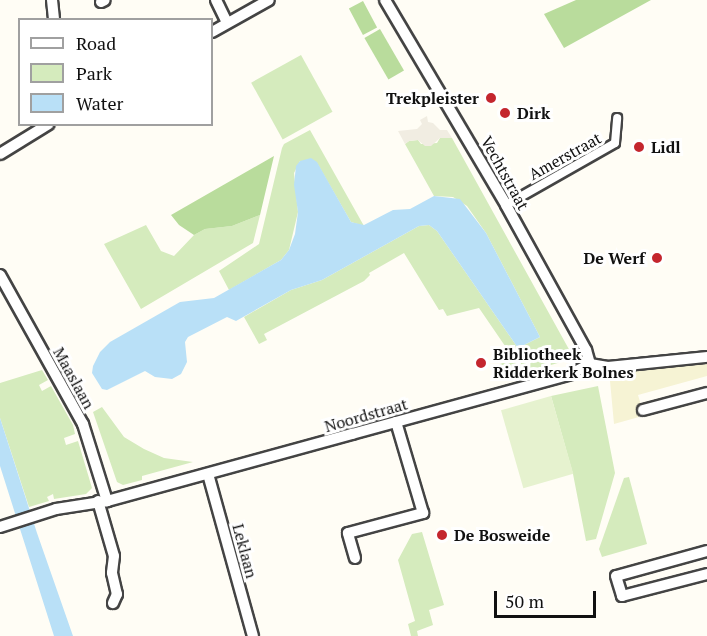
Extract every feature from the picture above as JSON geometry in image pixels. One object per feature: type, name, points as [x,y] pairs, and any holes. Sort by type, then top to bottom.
[{"type":"street","points":[[52,0],[54,18]]},
{"type":"street","points":[[216,0],[227,23]]},
{"type":"street","points":[[213,31],[268,0]]},
{"type":"street","name":"Vechtstraat","points":[[385,0],[506,205],[586,350],[590,364]]},
{"type":"street","name":"Amerstraat","points":[[506,205],[615,144],[617,118]]},
{"type":"street","points":[[0,154],[46,126]]},
{"type":"street","name":"Maaslaan","points":[[0,275],[83,424],[114,556],[112,573],[117,594],[112,603]]},
{"type":"street","name":"Noordstraat","points":[[0,527],[56,508],[102,501],[208,474],[571,374],[590,364],[608,367],[707,357]]},
{"type":"street","points":[[644,410],[707,393]]},
{"type":"street","points":[[356,558],[348,533],[423,513],[396,422]]},
{"type":"street","name":"Leklaan","points":[[208,474],[253,636]]},
{"type":"street","points":[[707,551],[616,576],[622,597],[707,574]]},
{"type":"shaded area","points":[[427,116],[428,122],[433,123],[440,130],[447,130],[452,138],[440,138],[431,146],[425,146],[418,140],[405,144],[398,131],[417,129],[422,124],[420,120]]},
{"type":"shaded area","points":[[707,364],[707,376],[638,395],[641,405],[637,408],[639,417],[614,424],[610,381],[613,373]]},
{"type":"green space","points":[[576,0],[651,0],[564,48],[544,14]]},
{"type":"green space","points":[[363,1],[377,27],[363,35],[349,9]]},
{"type":"green space","points":[[380,29],[404,71],[388,80],[364,38]]},
{"type":"green space","points":[[301,55],[333,112],[283,139],[251,83]]},
{"type":"green space","points":[[310,130],[364,226],[351,222],[317,163],[300,161],[294,173],[298,212],[289,250],[281,260],[229,290],[219,271],[259,244],[282,148],[284,144]]},
{"type":"green space","points":[[440,138],[452,138],[571,353],[571,359],[511,377],[499,370],[497,365],[514,359],[479,308],[447,316],[443,309],[439,310],[404,253],[369,273],[370,275],[364,281],[264,334],[267,340],[259,344],[244,317],[291,290],[322,280],[419,226],[429,225],[437,231],[518,348],[540,337],[486,233],[467,206],[453,197],[434,196],[405,144],[418,140],[421,144],[437,143]]},
{"type":"green space","points":[[274,156],[260,215],[232,226],[205,229],[194,235],[179,225],[171,215]]},
{"type":"green space","points":[[260,215],[253,243],[141,309],[104,244],[146,225],[161,251],[174,256],[194,235],[205,229],[232,226]]},
{"type":"green space","points":[[42,370],[48,380],[39,385],[42,391],[51,386],[73,425],[75,434],[64,438],[66,445],[78,441],[92,488],[86,494],[54,499],[53,494],[47,497],[49,501],[29,507],[0,418],[0,383]]},
{"type":"green space","points":[[598,386],[615,473],[596,539],[586,541],[573,474],[551,396]]},
{"type":"green space","points":[[551,396],[573,474],[523,488],[501,410]]},
{"type":"green space","points":[[102,407],[124,437],[164,458],[193,462],[142,476],[142,480],[123,485],[117,482],[93,412]]},
{"type":"green space","points":[[629,477],[647,544],[602,557],[599,549],[624,478]]},
{"type":"green space","points":[[422,532],[444,605],[429,610],[433,625],[417,631],[418,636],[411,636],[408,624],[415,621],[398,560],[412,534]]},
{"type":"water","points":[[311,158],[317,162],[351,222],[364,225],[393,210],[410,209],[434,196],[460,199],[486,233],[540,337],[518,348],[437,231],[429,225],[419,226],[322,280],[291,290],[236,321],[227,317],[188,337],[185,342],[187,362],[181,374],[172,379],[155,377],[145,371],[107,390],[102,389],[92,373],[93,366],[100,352],[110,342],[180,302],[214,298],[281,260],[289,250],[295,234],[298,212],[294,185],[296,166],[300,161]]},
{"type":"water","points":[[0,418],[73,636],[54,636],[0,466]]},
{"type":"place","name":"Trekpleister","points":[[491,98]]},
{"type":"place","name":"Dirk","points":[[505,113]]},
{"type":"place","name":"Lidl","points":[[639,147]]},
{"type":"place","name":"De Werf","points":[[657,258]]},
{"type":"place","name":"Bibliotheek Ridderkerk Bolnes","points":[[481,363]]},
{"type":"place","name":"De Bosweide","points":[[442,535]]}]
